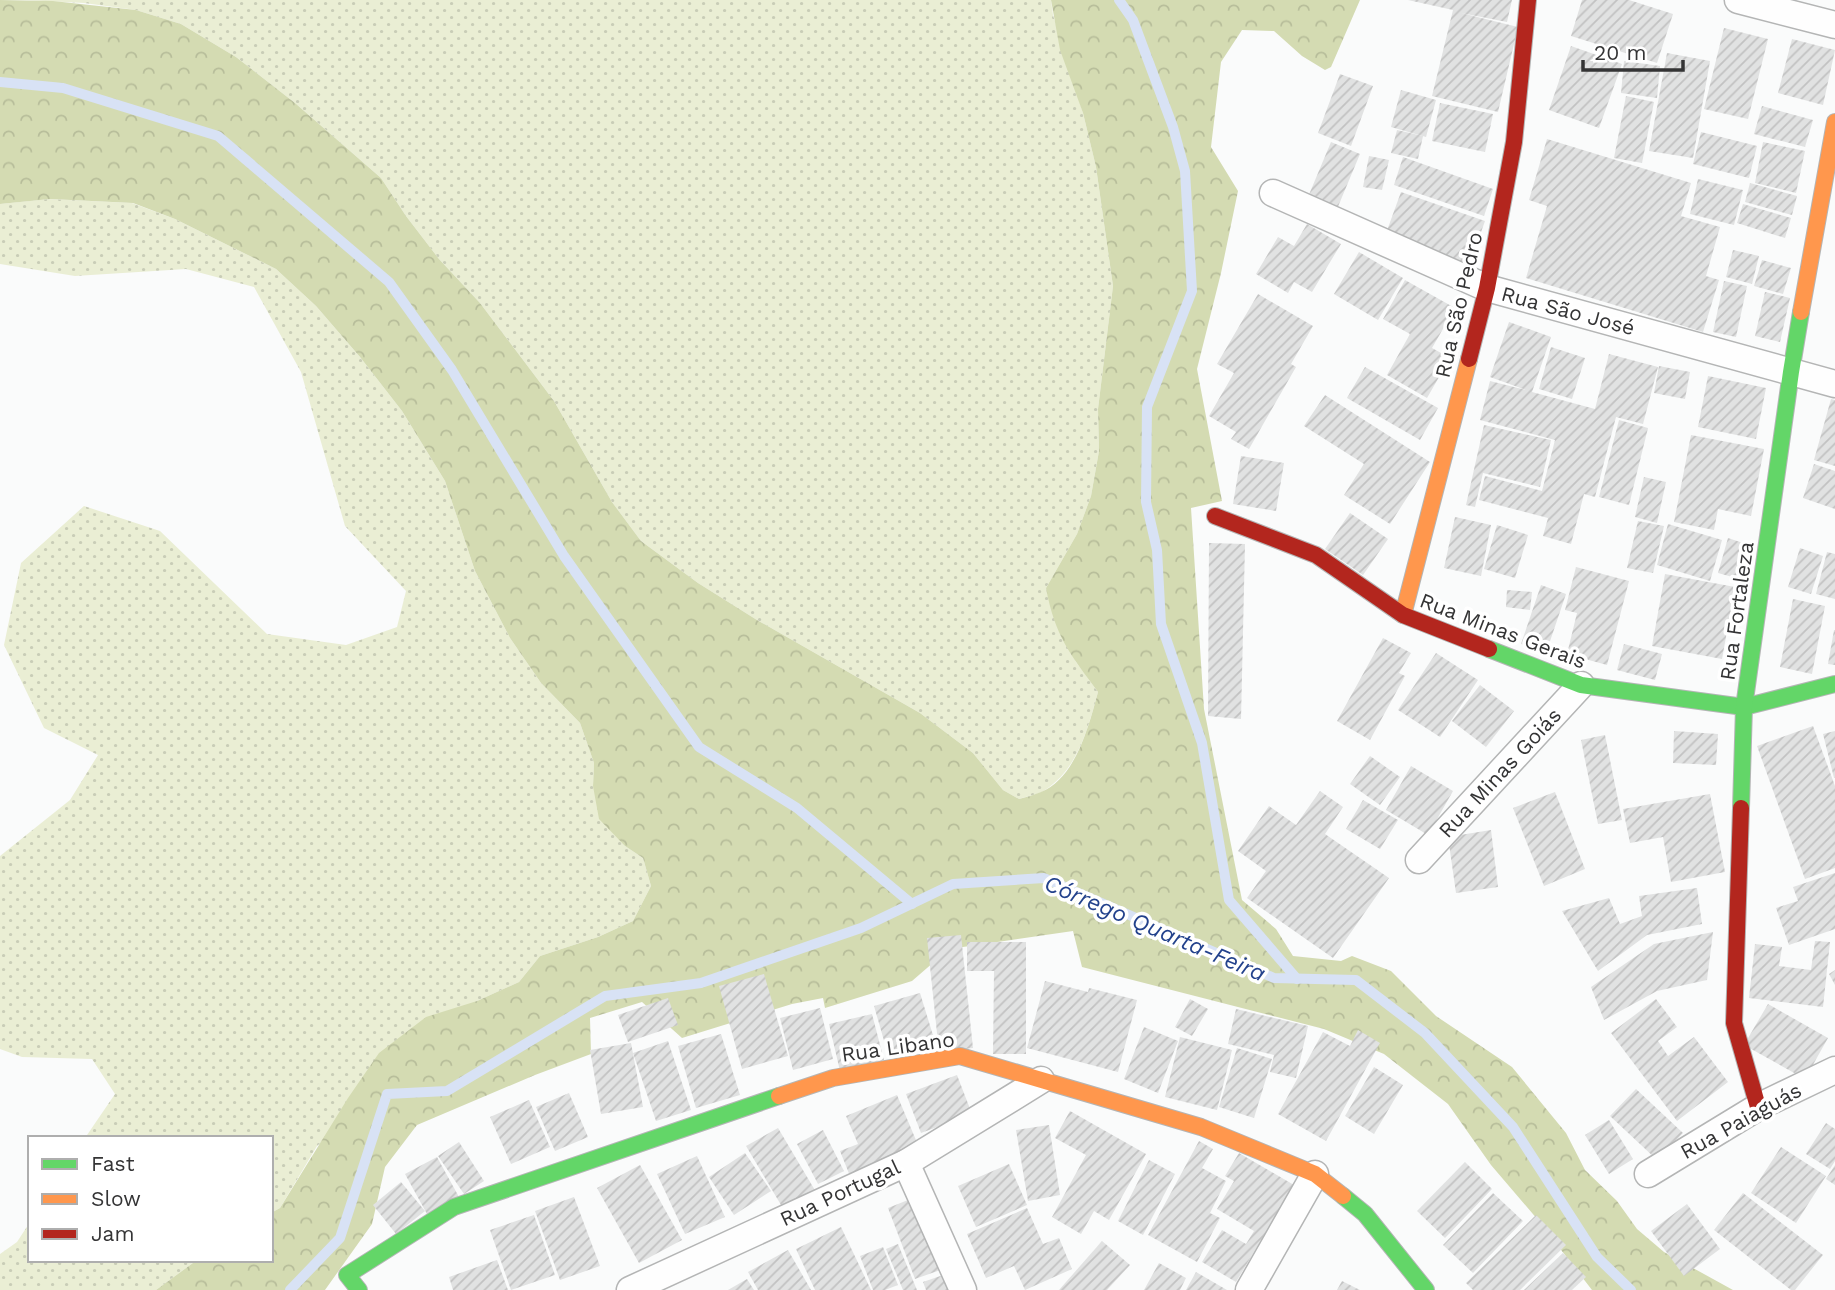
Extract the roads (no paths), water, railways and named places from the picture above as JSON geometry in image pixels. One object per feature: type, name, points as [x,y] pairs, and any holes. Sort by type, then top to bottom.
[{"type":"street","name":"Rua São Pedro","points":[[1403,615],[1488,288],[1514,142],[1528,0]]},
{"type":"street","points":[[1738,0],[1835,25]]},
{"type":"street","name":"Rua Fortaleza","points":[[1758,1107],[1734,1023],[1744,707],[1791,372],[1835,122]]},
{"type":"street","name":"Rua São José","points":[[1273,193],[1488,288],[1835,384]]},
{"type":"street","name":"Rua Minas Gerais","points":[[1216,516],[1316,555],[1403,615],[1581,685],[1744,707],[1835,684]]},
{"type":"street","name":"Rua Minas Goiás","points":[[1419,860],[1581,685]]},
{"type":"street","name":"Rua Libano","points":[[359,1290],[347,1275],[454,1208],[833,1078],[960,1056],[1201,1127],[1315,1174],[1365,1214],[1426,1290]]},
{"type":"street","name":"Rua Paiaguás","points":[[1648,1174],[1758,1107],[1835,1070]]},
{"type":"street","name":"Rua Portugal","points":[[630,1290],[906,1163],[1041,1080]]},
{"type":"street","points":[[906,1163],[963,1290]]},
{"type":"street","points":[[1249,1290],[1315,1174]]},
{"type":"waterway","points":[[1119,0],[1133,20],[1173,127],[1185,171],[1192,291],[1147,407],[1146,502],[1157,550],[1161,624],[1202,743],[1229,900],[1297,979]]},
{"type":"waterway","points":[[0,82],[63,88],[218,136],[389,282],[452,370],[564,556],[699,747],[797,808],[912,904]]},
{"type":"waterway","name":"Córrego Quarta-Feira","points":[[290,1290],[340,1238],[387,1094],[447,1091],[605,996],[701,983],[861,928],[953,884],[1044,878],[1274,978],[1356,980],[1425,1033],[1513,1127],[1597,1257],[1631,1290]]}]
